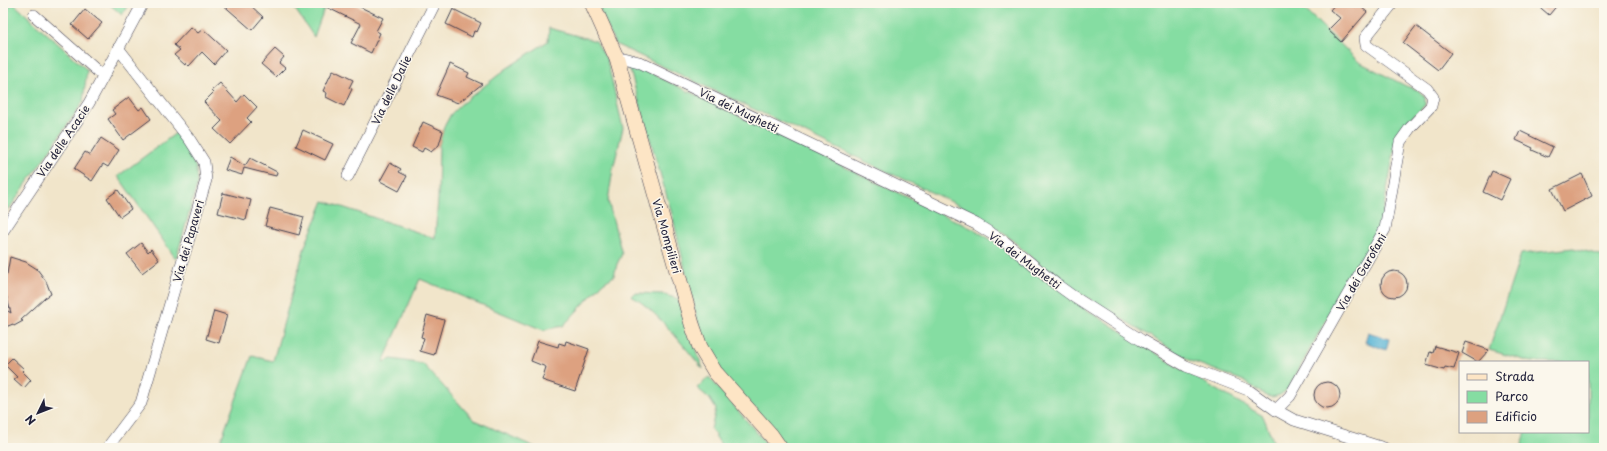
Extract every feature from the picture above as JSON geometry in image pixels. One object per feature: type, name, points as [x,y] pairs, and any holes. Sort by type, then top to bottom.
[{"type":"street","name":"Via delle Acacie","points":[[3,231],[89,103],[143,3]]},
{"type":"street","name":"Via delle Dalie","points":[[348,176],[435,3]]},
{"type":"street","name":"Via Mompilieri","points":[[592,3],[617,59],[692,324],[700,347],[715,372],[771,435],[780,448]]},
{"type":"street","name":"Via dei Garofani","points":[[1276,410],[1290,396],[1385,229],[1400,142],[1410,128],[1431,106],[1433,97],[1427,89],[1366,45],[1365,38],[1393,3]]},
{"type":"street","points":[[34,15],[103,76]]},
{"type":"street","name":"Via dei Papaveri","points":[[107,448],[141,403],[206,180],[204,162],[190,140],[118,48]]},
{"type":"street","name":"Via dei Mughetti","points":[[617,59],[623,58],[639,62],[976,224],[1005,242],[1056,284],[1141,340],[1186,366],[1248,390],[1276,410],[1294,420],[1384,448]]},
{"type":"green space","points":[[13,3],[87,70],[83,102],[9,209],[3,208],[3,13]]},
{"type":"green space","points":[[108,3],[129,3],[122,15]]},
{"type":"green space","points":[[291,3],[326,3],[314,37]]},
{"type":"green space","points":[[597,3],[1298,3],[1359,62],[1406,86],[1418,90],[1425,97],[1425,105],[1403,126],[1396,142],[1380,227],[1288,389],[1280,395],[1272,397],[1266,396],[1244,381],[1191,361],[1068,286],[1050,274],[1010,238],[971,211],[615,44]]},
{"type":"green space","points":[[549,28],[596,41],[607,60],[623,128],[613,169],[608,201],[622,254],[617,264],[614,276],[603,283],[563,326],[543,330],[420,279],[383,362],[392,359],[423,364],[474,420],[537,448],[218,448],[252,356],[273,361],[305,246],[324,201],[435,238],[438,199],[439,145],[444,127],[451,114],[460,105],[506,69],[548,41]]},
{"type":"green space","points":[[629,67],[638,67],[975,230],[1007,249],[1084,308],[1186,372],[1263,416],[1276,448],[787,448],[727,381],[704,339],[697,319],[672,214]]},
{"type":"green space","points":[[176,133],[187,148],[196,168],[197,185],[176,259],[118,176]]},
{"type":"green space","points":[[1573,248],[1604,256],[1604,448],[1521,448],[1526,433],[1589,433],[1589,361],[1528,361],[1489,350],[1521,254]]},
{"type":"green space","points":[[634,293],[662,294],[678,299],[703,369],[660,319],[631,296]]},
{"type":"green space","points":[[709,377],[770,448],[723,448],[711,429],[716,409],[709,398],[697,388]]},
{"type":"water","points":[[1368,332],[1389,339],[1386,350],[1365,342]]},
{"type":"building","points":[[221,3],[248,3],[263,17],[252,30]]},
{"type":"building","points":[[318,3],[352,3],[383,18],[376,31],[380,33],[371,53],[351,43],[361,24]]},
{"type":"building","points":[[1336,3],[1356,3],[1367,12],[1341,42],[1328,30],[1340,18],[1330,10]]},
{"type":"building","points":[[1535,3],[1559,3],[1549,15]]},
{"type":"building","points":[[85,9],[102,23],[88,39],[72,25]]},
{"type":"building","points":[[453,9],[481,23],[477,32],[474,31],[472,37],[446,24]]},
{"type":"building","points":[[1416,26],[1451,53],[1438,70],[1403,43]]},
{"type":"building","points":[[191,27],[198,33],[203,29],[226,50],[214,64],[202,52],[189,66],[186,63],[185,65],[174,55],[180,50],[174,45]]},
{"type":"building","points":[[275,49],[284,57],[279,63],[285,68],[276,77],[261,64]]},
{"type":"building","points":[[450,64],[469,73],[467,77],[482,84],[458,103],[436,95]]},
{"type":"building","points":[[333,70],[353,80],[349,88],[352,89],[344,106],[326,97],[327,93],[323,91]]},
{"type":"building","points":[[220,83],[237,102],[244,94],[257,107],[247,118],[251,122],[230,144],[214,129],[222,121],[204,102],[213,93],[211,91]]},
{"type":"building","points":[[129,97],[139,110],[143,107],[151,119],[123,140],[108,119],[115,114],[112,110]]},
{"type":"building","points":[[423,122],[443,131],[439,145],[431,152],[424,148],[422,152],[412,147]]},
{"type":"building","points":[[303,130],[333,144],[325,160],[296,146]]},
{"type":"building","points":[[1520,131],[1553,147],[1548,157],[1532,150],[1533,148],[1516,140]]},
{"type":"building","points":[[101,138],[119,150],[108,167],[103,164],[92,181],[74,169],[85,152],[90,155]]},
{"type":"building","points":[[230,157],[245,166],[250,158],[277,172],[276,176],[244,168],[242,175],[225,170]]},
{"type":"building","points":[[390,163],[401,169],[399,172],[407,176],[399,191],[380,181]]},
{"type":"building","points":[[1492,171],[1510,179],[1500,200],[1483,192]]},
{"type":"building","points":[[1582,174],[1592,196],[1563,211],[1552,189]]},
{"type":"building","points":[[118,190],[131,209],[120,217],[107,198]]},
{"type":"building","points":[[223,193],[251,200],[246,220],[218,213]]},
{"type":"building","points":[[270,208],[304,217],[299,235],[265,226]]},
{"type":"building","points":[[141,243],[148,252],[151,249],[159,260],[142,273],[127,254]]},
{"type":"building","points":[[10,257],[26,262],[37,269],[46,281],[51,294],[21,320],[23,321],[14,326],[13,324],[3,328],[3,308],[11,313],[3,283],[3,275],[7,274]]},
{"type":"building","points":[[1394,271],[1403,275],[1407,284],[1403,293],[1394,297],[1385,293],[1381,284],[1385,275]]},
{"type":"building","points":[[214,311],[227,315],[219,343],[206,339]]},
{"type":"building","points":[[427,315],[444,320],[434,355],[420,351],[424,338],[421,337]]},
{"type":"building","points":[[538,341],[558,347],[559,343],[565,345],[566,341],[589,349],[575,391],[542,380],[546,367],[531,361]]},
{"type":"building","points":[[1466,342],[1489,350],[1479,361],[1462,353]]},
{"type":"building","points":[[1435,346],[1459,353],[1454,369],[1445,367],[1444,370],[1426,365],[1430,352],[1433,353]]},
{"type":"building","points":[[12,358],[24,369],[22,371],[31,380],[24,388],[14,379],[17,377],[5,365]]},
{"type":"building","points":[[1327,382],[1336,386],[1340,395],[1336,404],[1327,408],[1318,404],[1314,395],[1318,386]]}]
